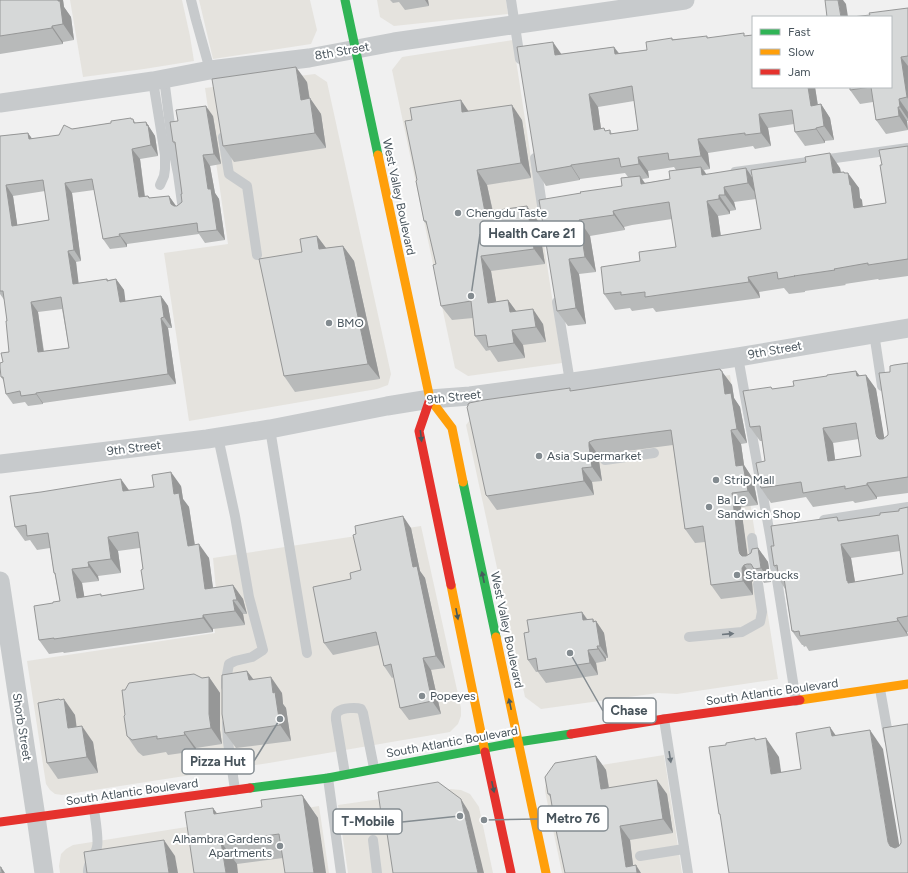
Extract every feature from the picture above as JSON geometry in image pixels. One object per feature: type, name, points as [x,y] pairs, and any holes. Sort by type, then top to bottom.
[{"type":"main road","name":"West Valley Boulevard","points":[[345,0],[430,399],[452,428],[546,873]]},
{"type":"main road","name":"West Valley Boulevard","points":[[430,399],[419,431],[511,873]]},
{"type":"main road","name":"South Atlantic Boulevard","points":[[0,822],[328,778],[374,768],[518,742],[664,719],[908,684]]},
{"type":"street","name":"8th Street","points":[[0,103],[158,80],[212,74],[394,42],[685,0]]},
{"type":"street","name":"9th Street","points":[[0,464],[218,437],[270,429],[430,399],[470,396],[570,382],[738,357],[908,328]]},
{"type":"street","name":"Shorb Street","points":[[0,581],[44,873]]},
{"type":"lane","points":[[191,0],[212,74]]},
{"type":"lane","points":[[511,0],[521,67]]},
{"type":"lane","points":[[158,80],[165,155],[164,176],[160,185]]},
{"type":"lane","points":[[158,80],[178,174],[183,210]]},
{"type":"lane","points":[[222,130],[229,174],[247,186],[257,256]]},
{"type":"lane","points":[[533,145],[545,200],[545,224]]},
{"type":"lane","points":[[728,173],[908,148]]},
{"type":"lane","points":[[556,294],[570,382]]},
{"type":"lane","points":[[874,333],[884,395]]},
{"type":"lane","points":[[738,357],[773,528],[796,701]]},
{"type":"lane","points":[[270,429],[307,653]]},
{"type":"lane","points":[[218,437],[235,516],[249,597],[263,650],[252,657],[235,661],[230,664],[226,680],[227,693]]},
{"type":"lane","points":[[605,460],[654,453]]},
{"type":"lane","points":[[815,521],[908,507]]},
{"type":"lane","points":[[752,538],[755,564]]},
{"type":"lane","points":[[689,637],[742,632],[760,622],[762,612],[758,584]]},
{"type":"lane","points":[[880,689],[891,752]]},
{"type":"lane","points":[[345,774],[336,716],[339,711],[350,708],[361,709],[363,713],[374,768]]},
{"type":"lane","points":[[227,715],[228,742],[235,790]]},
{"type":"lane","points":[[664,719],[688,873]]},
{"type":"lane","points":[[328,778],[341,873]]},
{"type":"lane","points":[[88,873],[87,868],[98,844],[94,809]]},
{"type":"lane","points":[[373,840],[377,873]]},
{"type":"lane","points":[[640,856],[684,849]]},
{"type":"shaded area","points":[[70,0],[182,0],[194,61],[83,77]]},
{"type":"shaded area","points":[[199,0],[310,0],[317,30],[311,44],[213,59]]},
{"type":"shaded area","points":[[377,0],[506,0],[508,14],[394,26],[380,17]]},
{"type":"shaded area","points":[[513,40],[562,363],[468,376],[455,368],[392,70],[402,57]]},
{"type":"shaded area","points":[[315,74],[327,82],[391,374],[388,385],[377,389],[189,421],[164,253],[228,244],[205,88]]},
{"type":"shaded area","points":[[730,375],[778,679],[677,694],[658,693],[541,709],[525,697],[466,425],[473,416],[604,393]]},
{"type":"shaded area","points":[[421,526],[461,708],[461,716],[458,724],[450,732],[269,763],[62,795],[55,794],[50,790],[46,784],[27,661],[215,633],[208,591],[216,590],[213,558]]},
{"type":"shaded area","points":[[664,755],[682,873],[562,873],[545,791],[546,781],[558,772]]},
{"type":"shaded area","points":[[450,789],[461,790],[470,794],[479,807],[493,873],[348,873],[338,805]]},
{"type":"shaded area","points":[[319,806],[329,873],[60,873],[59,866],[61,854],[73,845]]},
{"type":"building","points":[[0,0],[58,0],[60,1],[63,24],[52,26],[52,28],[0,36]]},
{"type":"building","points":[[825,0],[838,0],[841,16],[827,16]]},
{"type":"building","points":[[908,8],[908,56],[901,57],[907,97],[899,99],[899,116],[876,120],[871,88],[892,88],[892,16],[861,16],[870,15],[869,13]]},
{"type":"building","points":[[744,33],[744,36],[752,35],[752,88],[808,88],[811,106],[821,104],[824,126],[816,129],[795,132],[792,110],[759,114],[761,133],[745,135],[745,133],[698,139],[701,156],[669,160],[668,153],[638,157],[639,164],[621,167],[619,158],[537,172],[517,47],[553,42],[555,55],[614,47],[615,54],[647,50],[646,42],[672,38],[672,40],[707,36],[707,38]],"holes":[[[632,86],[638,130],[610,134],[610,130],[605,131],[604,128],[594,130],[589,94]]]},
{"type":"building","points":[[296,67],[301,100],[310,98],[315,133],[223,146],[212,79]]},
{"type":"building","points":[[850,88],[864,88],[850,90]]},
{"type":"building","points":[[461,100],[462,112],[512,105],[521,163],[477,170],[485,212],[527,206],[534,249],[481,256],[488,303],[508,300],[510,312],[533,309],[536,327],[512,330],[514,343],[488,347],[486,335],[475,336],[471,301],[441,306],[433,265],[436,264],[426,221],[424,221],[405,121],[412,120],[410,108]]},
{"type":"building","points":[[206,106],[214,154],[203,155],[208,189],[211,189],[217,230],[198,232],[197,223],[119,234],[120,236],[103,239],[92,179],[65,183],[74,250],[68,251],[73,284],[116,279],[120,302],[161,296],[164,317],[161,318],[168,374],[21,396],[20,391],[6,394],[0,367],[0,363],[3,362],[1,353],[9,352],[3,291],[0,291],[0,136],[28,133],[29,139],[59,135],[64,125],[72,129],[111,123],[111,121],[131,118],[133,119],[134,123],[146,122],[147,126],[148,125],[151,145],[132,149],[139,197],[148,196],[149,198],[169,196],[171,204],[177,206],[182,202],[182,194],[175,142],[173,142],[170,122],[178,121],[176,110]],"holes":[[[43,180],[49,220],[12,226],[6,185]],[[61,297],[69,348],[38,352],[31,302]]]},
{"type":"building","points":[[908,146],[908,259],[868,265],[868,263],[778,279],[777,272],[748,277],[749,282],[645,297],[645,292],[621,295],[621,292],[604,294],[601,267],[640,261],[639,252],[676,247],[669,202],[622,209],[613,211],[614,215],[579,220],[585,257],[569,259],[576,308],[557,311],[539,200],[622,186],[621,178],[640,176],[641,184],[670,179],[669,171],[701,167],[702,175],[746,168],[748,183],[724,187],[725,195],[719,195],[719,199],[707,201],[712,237],[761,229],[751,170],[806,162],[805,157],[830,153],[833,173],[848,173],[854,208],[886,203],[879,150]]},
{"type":"building","points":[[317,236],[319,249],[343,246],[368,364],[284,376],[259,259],[302,252],[300,239]]},
{"type":"building","points":[[908,363],[908,477],[867,483],[867,485],[845,489],[845,486],[803,493],[801,482],[761,488],[756,463],[765,461],[760,426],[750,427],[743,391],[771,387],[772,389],[794,386],[793,381],[856,371],[857,376],[866,375],[876,434],[879,439],[883,439],[888,435],[888,432],[879,373],[890,372],[890,366]],"holes":[[[856,423],[861,456],[828,461],[823,428]]]},
{"type":"building","points":[[720,369],[722,371],[725,394],[731,393],[737,429],[731,430],[736,466],[743,465],[748,491],[732,493],[739,551],[742,556],[746,556],[751,553],[752,549],[758,548],[761,568],[754,569],[751,564],[744,565],[742,568],[743,581],[711,585],[703,526],[685,529],[671,430],[594,440],[589,442],[592,467],[582,468],[584,481],[486,495],[467,407],[469,403],[570,388],[570,391]]},
{"type":"building","points":[[171,472],[174,494],[179,493],[188,546],[199,544],[205,589],[233,585],[237,600],[233,600],[235,611],[203,615],[203,618],[39,640],[34,606],[60,601],[48,533],[27,536],[26,525],[15,527],[10,496],[121,479],[123,491],[154,487],[152,475]],"holes":[[[138,532],[143,569],[141,570],[144,589],[101,596],[101,594],[77,598],[72,569],[89,567],[88,562],[111,559],[108,537]]]},
{"type":"building","points":[[908,507],[908,616],[897,618],[898,621],[800,636],[799,631],[792,631],[784,578],[779,579],[777,565],[774,566],[771,546],[774,546],[771,526],[837,517],[838,521],[880,515],[880,513],[899,511],[899,509]],"holes":[[[898,535],[903,574],[848,583],[841,544]]]},
{"type":"building","points":[[403,516],[413,567],[417,566],[436,656],[423,658],[432,701],[400,708],[391,664],[384,666],[376,632],[324,643],[313,587],[351,579],[350,573],[361,570],[353,535],[356,534],[355,526]]},
{"type":"building","points":[[582,612],[583,620],[593,619],[593,622],[596,621],[600,646],[597,646],[598,649],[588,650],[590,663],[538,671],[536,658],[528,660],[524,633],[529,632],[527,620]]},
{"type":"building","points":[[247,671],[249,680],[271,677],[280,725],[225,733],[222,714],[222,675]]},
{"type":"building","points":[[194,674],[202,678],[209,677],[209,714],[211,728],[184,732],[185,735],[157,739],[157,736],[132,740],[127,736],[122,690],[125,690],[129,683]]},
{"type":"building","points":[[64,699],[68,728],[82,726],[87,757],[47,763],[38,703]]},
{"type":"building","points":[[908,724],[908,873],[729,873],[709,747],[726,745],[726,743],[755,738],[755,740],[766,738],[771,774],[801,769],[796,733],[830,727],[832,736],[870,730],[888,842],[890,846],[895,848],[899,846],[901,840],[883,728]]},
{"type":"building","points":[[596,756],[601,789],[657,780],[663,819],[620,826],[626,867],[636,865],[637,873],[565,873],[550,794],[548,794],[545,777],[555,763]]},
{"type":"building","points":[[438,782],[461,799],[478,873],[393,873],[385,820],[382,820],[378,792]]},
{"type":"building","points":[[302,795],[314,873],[285,873],[279,834],[221,842],[226,873],[194,873],[185,812],[213,808],[214,814],[262,807],[261,800]]},
{"type":"building","points":[[164,840],[169,873],[87,873],[84,852]]},
{"type":"traffic: fast","points":[[345,0],[378,155]]},
{"type":"traffic: fast","points":[[463,482],[496,637]]},
{"type":"traffic: fast","points":[[250,788],[328,778],[518,742],[571,734]]},
{"type":"traffic: slow","points":[[378,155],[430,399],[452,428],[463,482]]},
{"type":"traffic: slow","points":[[451,585],[485,752]]},
{"type":"traffic: slow","points":[[496,637],[546,873]]},
{"type":"traffic: slow","points":[[800,700],[908,684]]},
{"type":"traffic: jam","points":[[430,399],[419,431],[451,585]]},
{"type":"traffic: jam","points":[[571,734],[800,700]]},
{"type":"traffic: jam","points":[[485,752],[511,873]]},
{"type":"traffic: jam","points":[[0,822],[250,788]]},
{"type":"place","name":"Chengdu Taste","points":[[458,213]]},
{"type":"place","name":"Health Care 21","points":[[471,296]]},
{"type":"place","name":"BMO","points":[[329,323]]},
{"type":"place","name":"Asia Supermarket","points":[[539,456]]},
{"type":"place","name":"Strip Mall","points":[[716,480]]},
{"type":"place","name":"Ba Le Sandwich Shop","points":[[709,507]]},
{"type":"place","name":"Starbucks","points":[[737,575]]},
{"type":"place","name":"Chase","points":[[570,653]]},
{"type":"place","name":"Popeyes","points":[[422,696]]},
{"type":"place","name":"Pizza Hut","points":[[280,719]]},
{"type":"place","name":"T-Mobile","points":[[460,816]]},
{"type":"place","name":"Metro 76","points":[[484,820]]},
{"type":"place","name":"Alhambra Gardens Apartments","points":[[280,846]]}]
